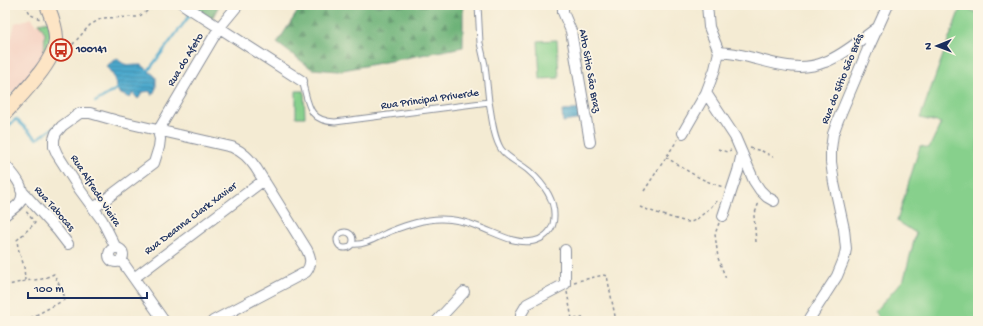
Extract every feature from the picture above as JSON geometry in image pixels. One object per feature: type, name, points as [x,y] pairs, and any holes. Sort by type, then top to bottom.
[{"type":"street","points":[[5,113],[40,72],[54,52],[56,38],[47,5]]},
{"type":"street","points":[[184,5],[302,81]]},
{"type":"street","name":"Rua do Afeto","points":[[158,131],[219,28],[238,5]]},
{"type":"street","name":"Alto Sitio São Braz","points":[[563,5],[563,12],[571,31],[590,142]]},
{"type":"street","points":[[683,133],[706,93],[719,52],[709,27],[707,5]]},
{"type":"street","name":"Rua do Sítio São Brás","points":[[808,321],[837,276],[844,259],[846,239],[834,183],[831,149],[833,134],[888,5]]},
{"type":"street","points":[[719,52],[740,55],[776,64],[796,67],[810,67],[826,62],[877,28]]},
{"type":"street","points":[[706,93],[735,137],[754,181],[760,190],[774,201]]},
{"type":"street","name":"Rua Alfredo Vieira","points":[[134,278],[121,260],[115,261],[110,258],[111,251],[116,248],[94,208],[80,190],[57,154],[54,147],[54,139],[56,133],[62,126],[80,113],[95,114],[158,131]]},
{"type":"street","points":[[94,208],[154,163],[159,147],[160,139],[158,131],[232,147],[241,151],[249,158],[307,250],[311,259],[306,272],[213,321]]},
{"type":"street","points":[[723,216],[738,171],[742,153]]},
{"type":"street","name":"Rua Tabocas","points":[[5,165],[16,178],[21,190],[22,197],[20,203]]},
{"type":"street","name":"Rua Deanna Clark Xavier","points":[[134,278],[264,180]]},
{"type":"street","name":"Rua Tabocas","points":[[21,190],[68,244]]},
{"type":"street","points":[[5,215],[20,203]]},
{"type":"street","points":[[521,321],[521,314],[527,304],[565,284],[565,250]]},
{"type":"street","points":[[134,278],[164,321]]},
{"type":"street","points":[[437,321],[464,292]]},
{"type":"lane","name":"Rua Principal Priverde","points":[[302,81],[312,113],[318,119],[325,122],[335,122],[489,102],[485,65],[480,43],[478,5]]},
{"type":"lane","points":[[352,244],[361,244],[407,225],[425,220],[441,219],[459,221],[505,238],[518,241],[534,241],[545,236],[552,226],[554,217],[553,205],[549,195],[542,184],[529,171],[507,156],[501,147],[495,131],[489,102]]},
{"type":"path","points":[[25,5],[31,15],[39,19],[52,19]]},
{"type":"path","points":[[54,52],[66,52],[90,25],[102,18],[138,17],[157,5]]},
{"type":"path","points":[[644,191],[683,133]]},
{"type":"path","points":[[666,157],[705,181],[732,189]]},
{"type":"path","points":[[756,242],[754,216],[760,198],[760,190]]},
{"type":"path","points":[[640,207],[650,212],[667,215],[686,223],[693,221],[718,201],[721,194]]},
{"type":"path","points":[[20,203],[35,223],[17,240],[24,266],[25,281]]},
{"type":"path","points":[[723,216],[715,234],[718,258],[726,278]]},
{"type":"path","points":[[5,286],[42,279],[54,274],[64,295],[64,300],[25,321]]},
{"type":"path","points":[[584,321],[583,318],[574,320],[571,317],[565,284],[603,275],[607,276],[616,321]]},
{"type":"shaded area","points":[[32,18],[36,25],[39,23],[45,33],[44,56],[36,70],[14,94],[8,89],[5,89],[5,53],[9,47],[15,23]]},
{"type":"green space","points":[[189,5],[219,5],[212,19]]},
{"type":"green space","points":[[302,5],[463,5],[463,47],[338,71],[312,69],[277,43]]},
{"type":"green space","points":[[961,6],[978,13],[978,321],[880,321],[875,312],[904,279],[916,233],[897,221],[920,146],[929,148],[941,123],[920,118]]},
{"type":"green space","points":[[49,21],[52,42],[44,56],[45,33],[39,23]]},
{"type":"green space","points":[[557,40],[559,78],[540,79],[538,41]]},
{"type":"green space","points":[[296,91],[304,91],[305,117],[296,117]]},
{"type":"water","points":[[118,58],[125,64],[142,65],[156,77],[156,88],[152,96],[150,91],[143,92],[138,99],[133,93],[130,98],[119,93],[113,75],[106,66]]},
{"type":"water","points":[[580,109],[581,119],[563,122],[562,111]]},
{"type":"waterway","points":[[145,72],[148,71],[190,15],[188,14]]},
{"type":"waterway","points":[[95,102],[120,87]]},
{"type":"waterway","points":[[5,129],[16,119],[37,139],[56,126]]},
{"type":"place","name":"100141","points":[[61,50]]}]
